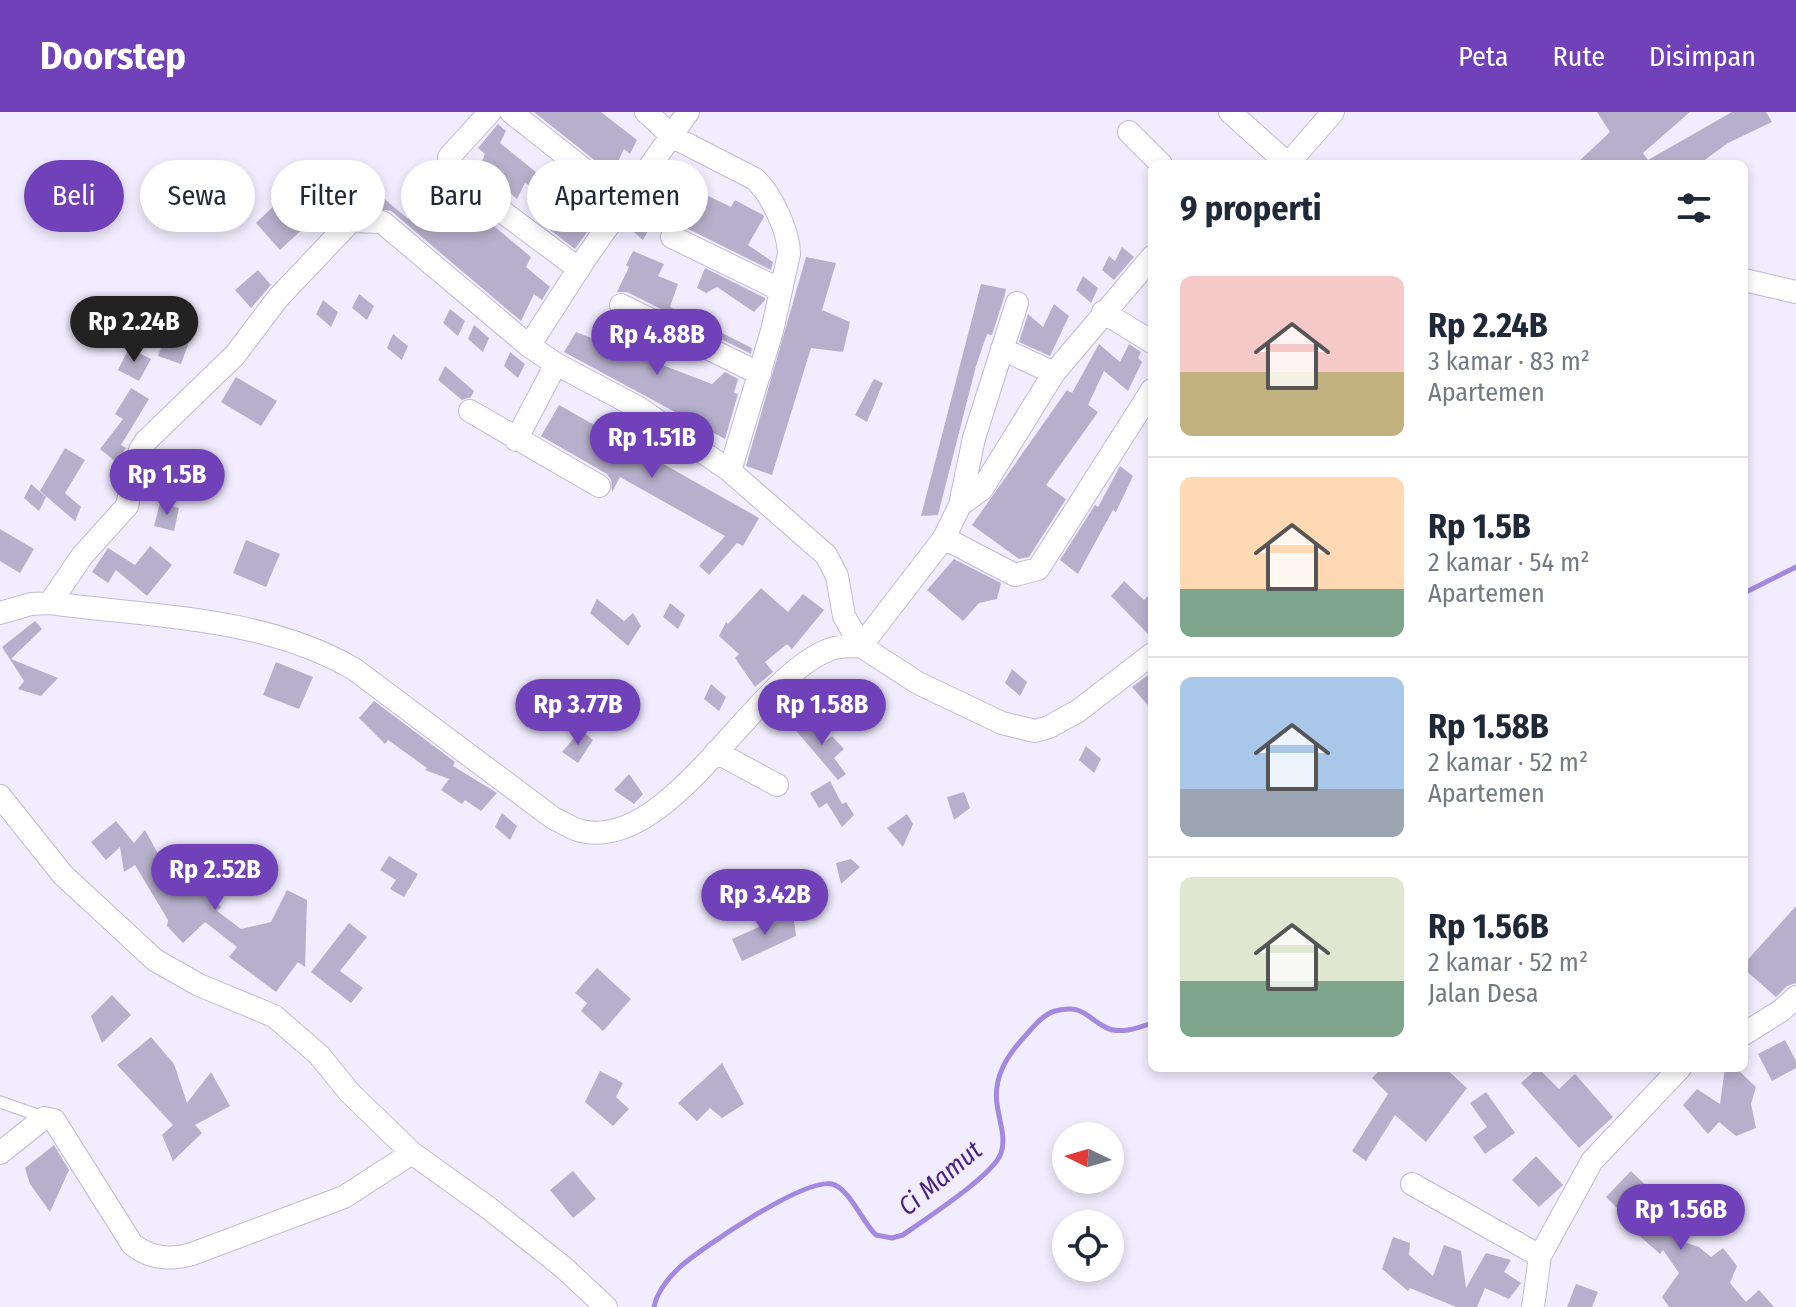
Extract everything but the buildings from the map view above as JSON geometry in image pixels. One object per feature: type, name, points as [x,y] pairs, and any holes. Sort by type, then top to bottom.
[{"type":"street","points":[[490,112],[449,157],[453,175],[579,269]]},
{"type":"street","points":[[511,112],[572,160]]},
{"type":"street","points":[[646,112],[673,137],[760,184],[788,241],[789,254],[760,374],[730,471]]},
{"type":"street","points":[[656,160],[688,112]]},
{"type":"street","points":[[1230,112],[1284,160]]},
{"type":"street","points":[[1291,160],[1333,112]]},
{"type":"street","points":[[1129,132],[1157,160]]},
{"type":"street","points":[[50,603],[82,556],[127,506],[145,442],[235,355],[278,298],[351,221],[382,222],[529,346],[556,364],[639,408],[730,471],[826,555],[837,576],[844,616],[861,646],[918,683],[988,717],[1035,731],[1078,711],[1148,657]]},
{"type":"street","points":[[529,346],[604,232]]},
{"type":"street","points":[[672,237],[781,290]]},
{"type":"street","points":[[960,505],[982,489],[1054,373],[1148,261]]},
{"type":"street","points":[[1748,281],[1796,292]]},
{"type":"street","points":[[861,646],[944,538],[960,505],[974,438],[1017,303]]},
{"type":"street","points":[[621,305],[760,374]]},
{"type":"street","points":[[1103,312],[1148,340]]},
{"type":"street","points":[[1002,349],[1054,373]]},
{"type":"street","points":[[516,440],[556,364]]},
{"type":"street","points":[[944,538],[1015,575],[1038,569],[1148,396]]},
{"type":"street","points":[[470,411],[599,486]]},
{"type":"street","points":[[3,609],[50,603],[203,620],[289,641],[337,659],[400,701],[553,818],[579,831],[596,833],[632,823],[691,780],[802,665],[834,647],[861,646]]},
{"type":"street","points":[[716,752],[777,785]]},
{"type":"street","points":[[0,796],[63,875],[155,960],[199,985],[274,1016],[296,1033],[350,1093],[412,1153],[563,1267],[606,1307]]},
{"type":"street","points":[[1748,1031],[1796,997]]},
{"type":"street","points":[[1533,1307],[1540,1256],[1601,1148],[1676,1072]]},
{"type":"street","points":[[0,1153],[44,1118],[54,1120],[132,1244],[156,1257],[192,1254],[344,1197],[412,1153]]},
{"type":"street","points":[[1412,1184],[1540,1256]]},
{"type":"lane","points":[[0,1102],[44,1118]]},
{"type":"waterway","name":"Ci Mamut","points":[[1748,591],[1796,567]]},
{"type":"waterway","name":"Ci Mamut","points":[[654,1307],[668,1280],[693,1257],[778,1202],[818,1185],[832,1184],[844,1192],[876,1235],[892,1238],[903,1235],[973,1184],[996,1162],[1003,1142],[996,1099],[1002,1068],[1013,1050],[1043,1017],[1055,1011],[1072,1009],[1110,1029],[1128,1030],[1148,1024]]}]
